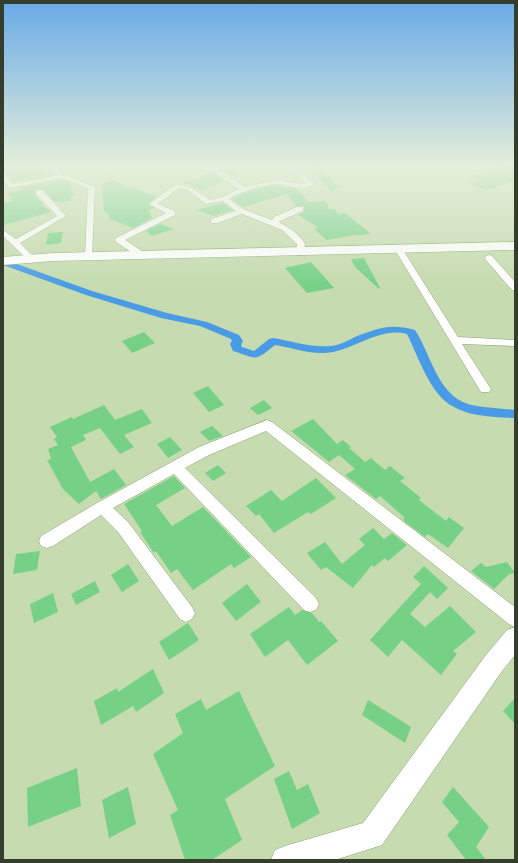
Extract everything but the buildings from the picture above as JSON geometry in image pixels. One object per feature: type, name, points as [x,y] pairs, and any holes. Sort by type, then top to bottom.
[{"type":"main road","points":[[3,261],[89,256],[300,253],[515,246]]},
{"type":"street","points":[[15,243],[62,216],[52,205]]},
{"type":"street","points":[[89,256],[91,205]]},
{"type":"street","points":[[142,255],[120,240],[172,213],[156,205]]},
{"type":"street","points":[[232,205],[240,212],[274,224],[292,234],[301,244],[300,253]]},
{"type":"street","points":[[274,224],[277,218],[300,209]]},
{"type":"street","points":[[214,221],[240,212]]},
{"type":"street","points":[[3,232],[31,259]]},
{"type":"street","points":[[400,250],[485,389]]},
{"type":"street","points":[[489,258],[515,288]]},
{"type":"street","points":[[455,340],[515,343]]},
{"type":"street","points":[[47,541],[102,507],[204,451],[267,425],[515,618]]},
{"type":"street","points":[[175,467],[310,604]]},
{"type":"street","points":[[102,507],[123,527],[186,613]]},
{"type":"street","points":[[284,860],[372,835],[494,663],[515,638]]},
{"type":"waterway","points":[[3,262],[89,293],[165,316],[203,324],[235,337],[238,341],[235,344],[237,349],[256,355],[273,341],[313,348],[332,349],[342,347],[381,331],[401,329],[411,332],[431,372],[443,392],[450,399],[457,404],[471,409],[515,414]]}]
